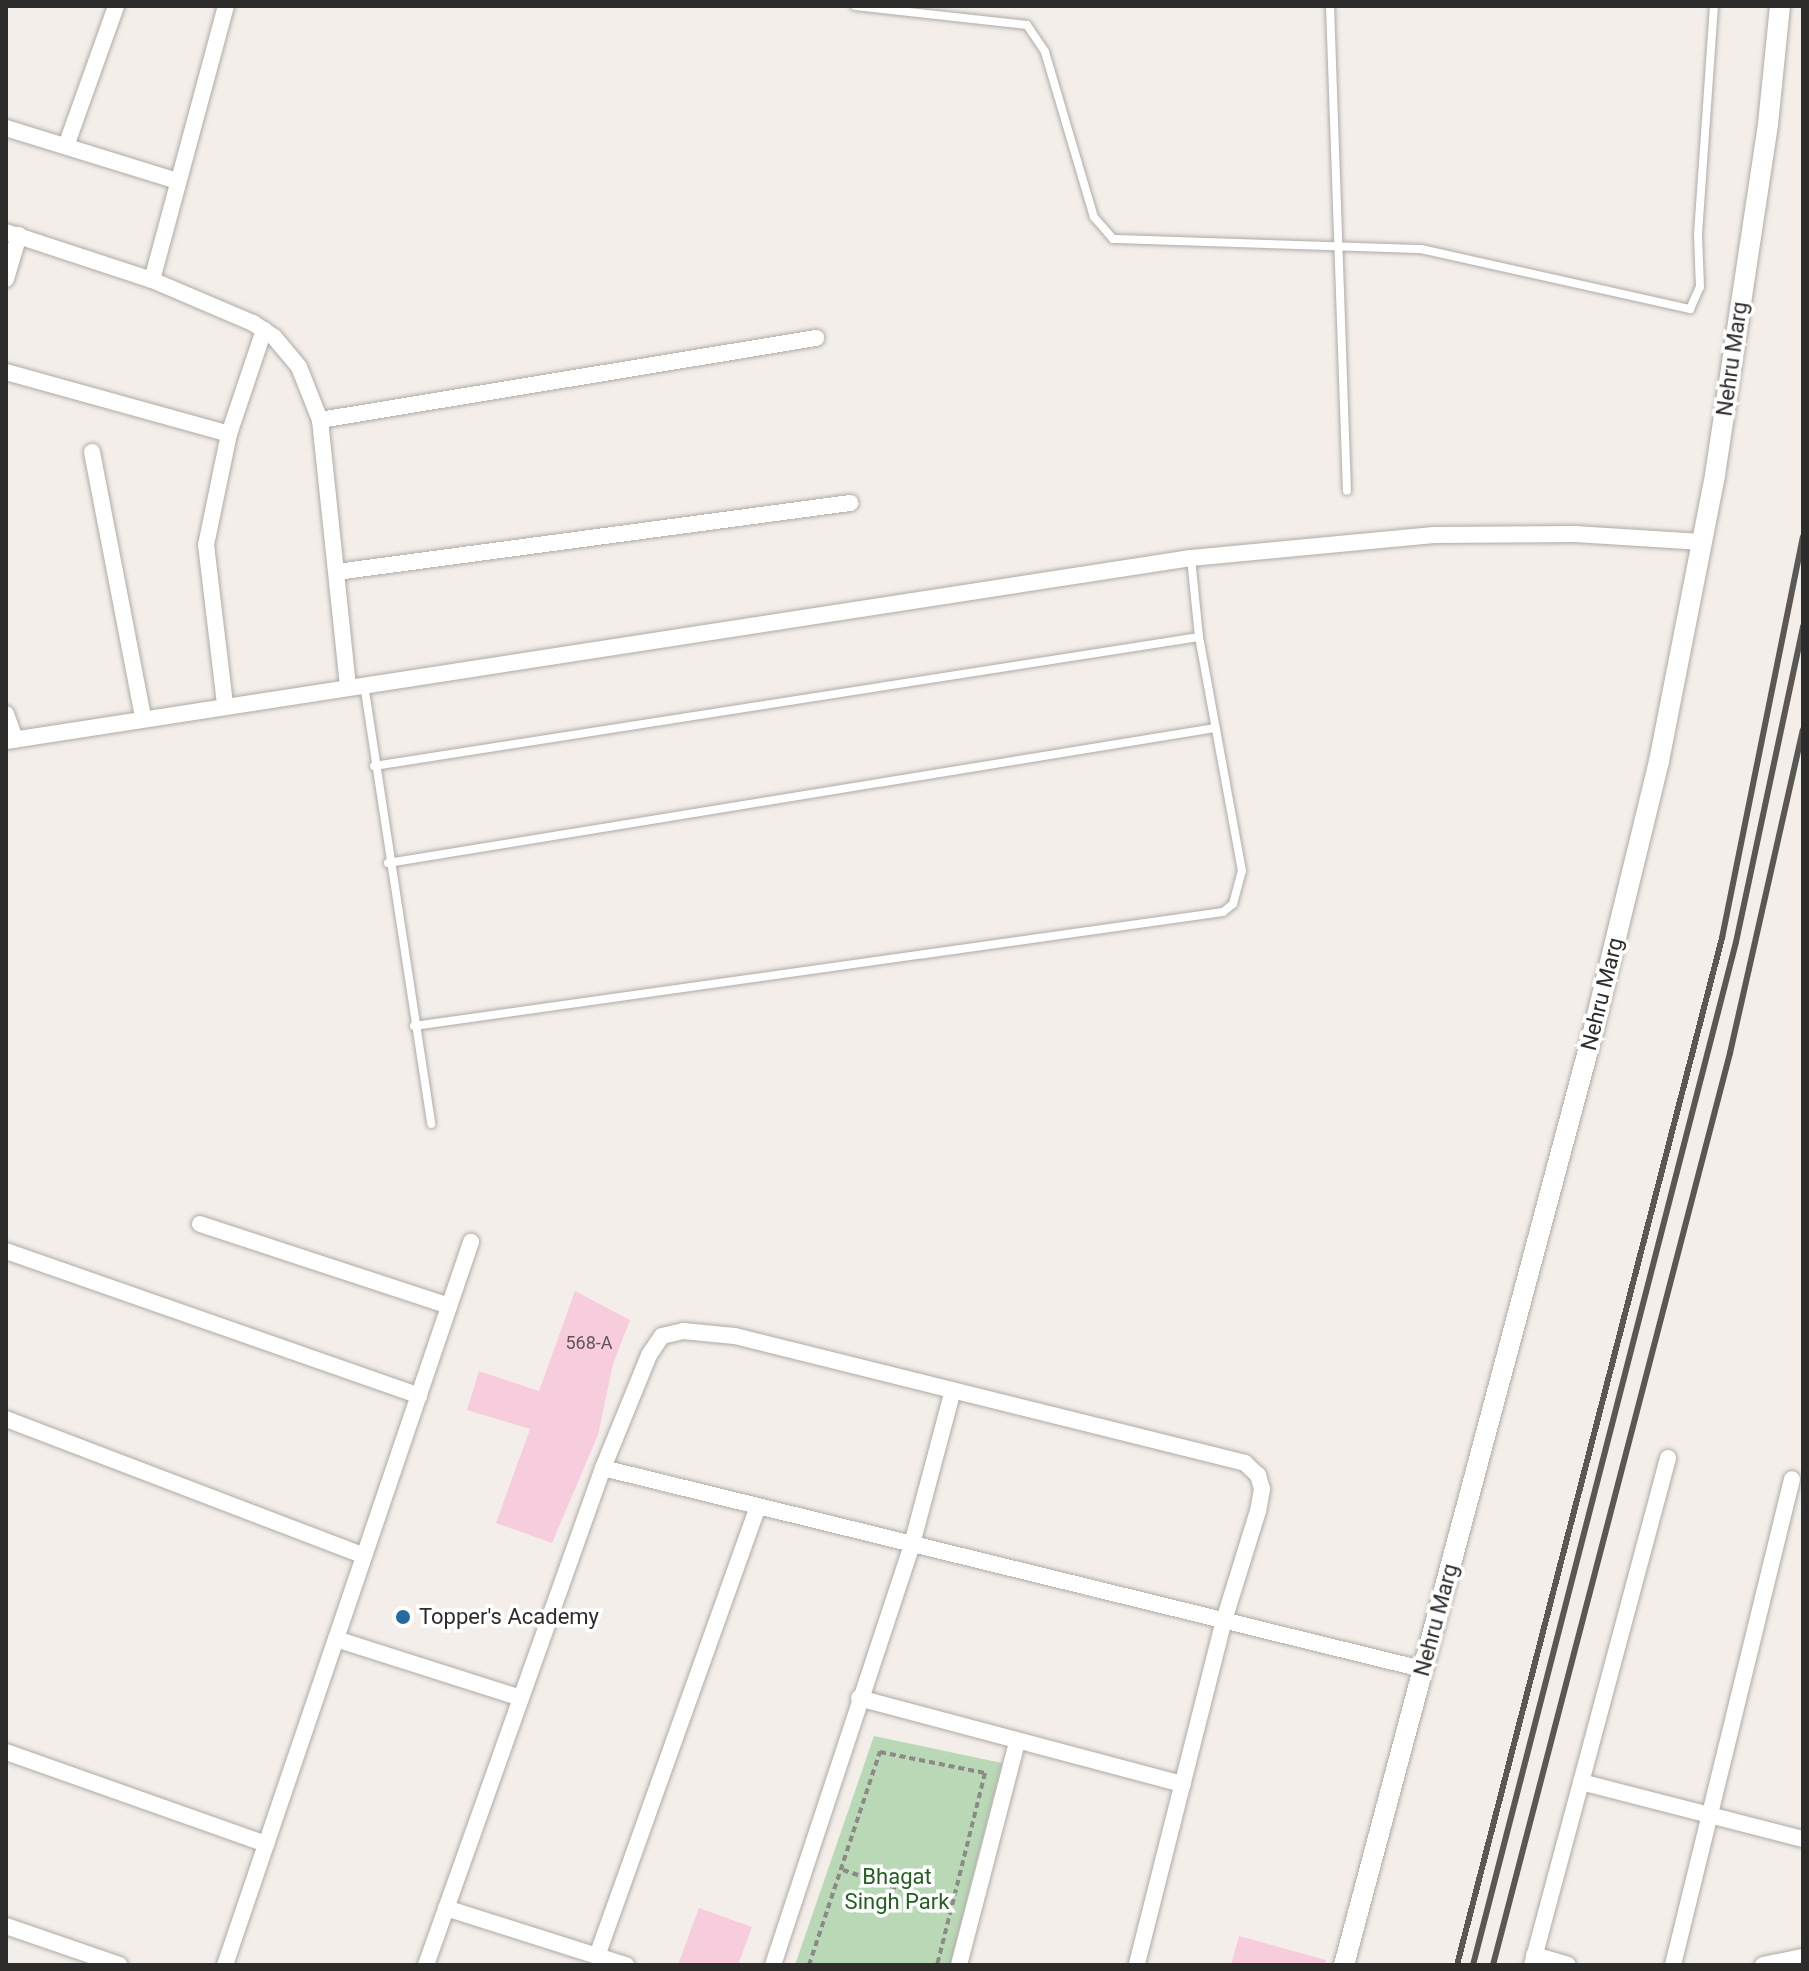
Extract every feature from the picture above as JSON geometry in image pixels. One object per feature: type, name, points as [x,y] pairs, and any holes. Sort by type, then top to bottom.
[{"type":"street","points":[[66,146],[114,6]]},
{"type":"street","points":[[152,280],[226,6]]},
{"type":"street","name":"Nehru Marg","points":[[1344,1965],[1606,977],[1668,720],[1701,542],[1768,124],[1780,6]]},
{"type":"street","points":[[6,128],[177,181]]},
{"type":"street","points":[[6,279],[12,234],[152,280],[264,330],[299,367],[320,420],[337,572],[356,684]]},
{"type":"street","points":[[225,704],[206,545],[229,434],[264,330]]},
{"type":"street","points":[[320,420],[816,338]]},
{"type":"street","points":[[6,372],[229,434]]},
{"type":"street","points":[[92,452],[143,718]]},
{"type":"street","points":[[337,572],[850,503]]},
{"type":"street","points":[[6,714],[11,740],[225,704],[1191,558],[1419,536],[1575,534],[1701,542]]},
{"type":"street","points":[[200,1224],[449,1306]]},
{"type":"street","points":[[225,1965],[471,1242]]},
{"type":"street","points":[[6,1251],[419,1396]]},
{"type":"street","points":[[426,1965],[603,1468],[649,1355],[662,1336],[683,1331],[735,1336],[1245,1463],[1258,1475],[1262,1489],[1224,1620],[1137,1965]]},
{"type":"street","points":[[773,1965],[912,1544],[953,1390]]},
{"type":"street","points":[[6,1419],[364,1556]]},
{"type":"street","points":[[1568,1965],[1533,1960],[1668,1458]]},
{"type":"street","points":[[603,1468],[1422,1669]]},
{"type":"street","points":[[1673,1965],[1792,1479]]},
{"type":"street","points":[[597,1956],[758,1506]]},
{"type":"street","points":[[336,1639],[521,1698]]},
{"type":"street","points":[[859,1698],[1183,1784]]},
{"type":"street","points":[[959,1965],[1017,1742]]},
{"type":"street","points":[[6,1752],[266,1844]]},
{"type":"street","points":[[1581,1782],[1803,1839]]},
{"type":"street","points":[[446,1908],[626,1965]]},
{"type":"street","points":[[6,1926],[119,1965]]},
{"type":"street","points":[[1763,1965],[1802,1954]]},
{"type":"lane","points":[[855,6],[1027,25],[1045,52],[1094,217],[1102,233],[1113,239],[1421,249],[1690,309],[1700,287],[1698,234],[1714,6]]},
{"type":"lane","points":[[1330,6],[1347,491]]},
{"type":"lane","points":[[414,1026],[1212,916],[1233,904],[1242,871],[1199,637],[1191,558]]},
{"type":"lane","points":[[374,766],[1199,637]]},
{"type":"lane","points":[[356,684],[374,766],[431,1124]]},
{"type":"lane","points":[[388,863],[1215,728]]},
{"type":"path","points":[[809,1965],[880,1752],[985,1773],[937,1965]]},
{"type":"path","points":[[843,1870],[952,1906]]},
{"type":"green space","name":"Bhagat Singh Park","points":[[874,1736],[1002,1763],[950,1965],[795,1965]]},
{"type":"building","points":[[575,1291],[630,1320],[613,1364],[598,1435],[552,1543],[496,1523],[530,1429],[467,1410],[479,1371],[539,1391]]},
{"type":"building","points":[[699,1908],[752,1927],[738,1965],[678,1965]]},
{"type":"building","points":[[1239,1936],[1326,1960],[1325,1965],[1231,1965]]},
{"type":"railway","points":[[1457,1965],[1722,938],[1803,537]]},
{"type":"railway","points":[[1473,1965],[1736,942],[1803,626]]},
{"type":"railway","points":[[1493,1965],[1730,1053],[1803,730]]},
{"type":"place","name":"Topper's Academy","points":[[403,1617]]}]
